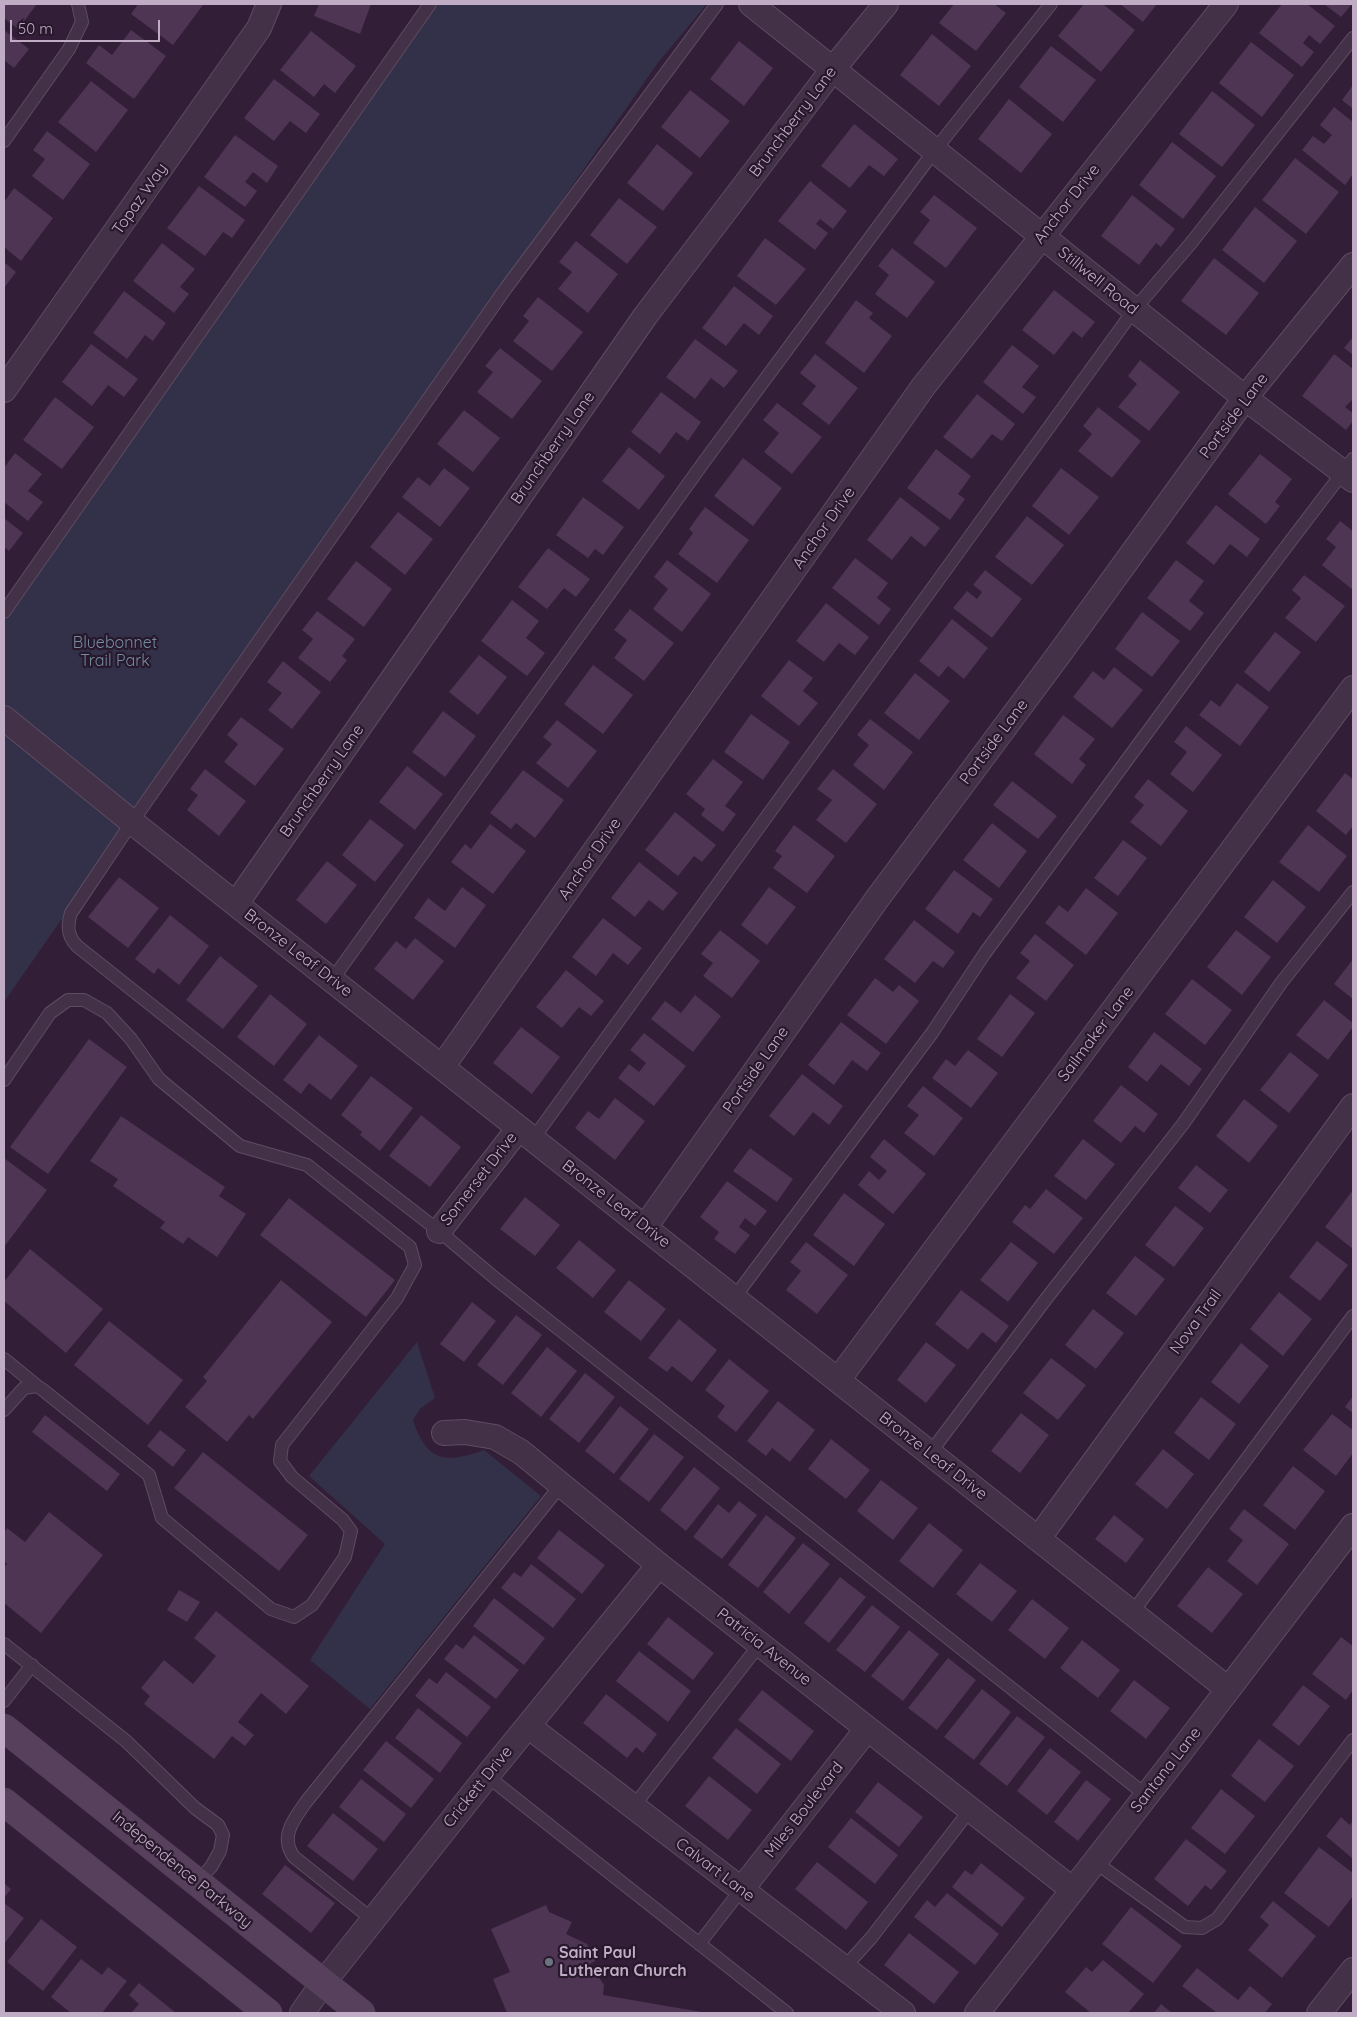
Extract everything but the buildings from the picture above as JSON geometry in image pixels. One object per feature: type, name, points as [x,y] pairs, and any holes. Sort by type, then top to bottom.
[{"type":"main road","name":"Independence Parkway","points":[[4,1728],[361,2013]]},
{"type":"main road","points":[[4,1802],[268,2013]]},
{"type":"street","name":"Topaz Way","points":[[4,390],[259,28],[269,4]]},
{"type":"street","name":"Stillwell Road","points":[[751,4],[1245,398],[1350,471]]},
{"type":"street","name":"Brunchberry Lane","points":[[236,904],[646,315],[833,69],[886,4]]},
{"type":"street","name":"Anchor Drive","points":[[442,1067],[923,387],[1226,4]]},
{"type":"street","name":"Portside Lane","points":[[645,1227],[877,900],[1245,398],[1353,265]]},
{"type":"street","name":"Sailmaker Lane","points":[[838,1380],[1353,688]]},
{"type":"street","name":"Bronze Leaf Drive","points":[[4,718],[132,822],[1228,1689]]},
{"type":"street","name":"Nova Trail","points":[[1038,1538],[1353,1106]]},
{"type":"street","name":"Somerset Drive","points":[[439,1231],[526,1134]]},
{"type":"street","name":"Patricia Avenue","points":[[444,1433],[465,1432],[495,1436],[521,1452],[659,1565],[1073,1890]]},
{"type":"street","name":"Santana Lane","points":[[977,2013],[1353,1526]]},
{"type":"street","name":"Crickett Drive","points":[[302,2013],[323,1983],[487,1776],[659,1565]]},
{"type":"street","name":"Calvart Lane","points":[[528,1726],[904,2013]]},
{"type":"street","name":"Miles Boulevard","points":[[741,1890],[867,1729]]},
{"type":"street","points":[[1323,2012],[1353,1970]]},
{"type":"lane","points":[[4,141],[69,49],[82,22],[78,4]]},
{"type":"lane","points":[[4,612],[430,4]]},
{"type":"lane","points":[[717,4],[506,288],[132,822],[71,913],[68,929],[72,941],[292,1117],[439,1231],[496,1279],[1146,1796]]},
{"type":"lane","points":[[332,980],[706,459],[935,150],[1051,4]]},
{"type":"lane","points":[[526,1134],[1134,310],[1191,243],[1353,38]]},
{"type":"lane","points":[[734,1298],[932,1033],[985,953],[1213,643],[1350,471]]},
{"type":"lane","points":[[930,1453],[1046,1299],[1183,1124],[1281,983],[1353,892]]},
{"type":"lane","points":[[4,1080],[50,1013],[68,1000],[84,1000],[107,1013],[131,1039],[159,1079],[240,1146],[307,1165],[410,1247],[415,1266],[397,1298],[282,1445],[280,1461],[292,1477],[343,1520],[352,1531],[345,1557],[312,1605],[294,1617],[271,1609],[162,1518],[149,1475],[4,1359]]},
{"type":"lane","points":[[1132,1613],[1353,1316]]},
{"type":"lane","points":[[4,1410],[24,1388],[37,1386]]},
{"type":"lane","points":[[373,1920],[294,1857],[289,1851],[287,1843],[289,1830],[306,1802],[561,1485]]},
{"type":"lane","points":[[4,1644],[126,1741],[195,1808],[218,1825],[223,1835],[220,1851],[211,1867],[197,1882]]},
{"type":"lane","points":[[633,1807],[760,1644]]},
{"type":"lane","points":[[4,1701],[32,1665]]},
{"type":"lane","points":[[1095,1862],[1185,1927],[1202,1928],[1217,1918],[1353,1740]]},
{"type":"lane","points":[[487,1776],[787,2013]]},
{"type":"lane","points":[[844,1968],[871,1938],[970,1810]]},
{"type":"lane","points":[[699,1944],[741,1890]]},
{"type":"green space","name":"Bluebonnet Trail Park","points":[[438,4],[707,4],[657,64],[4,1002],[4,620]]},
{"type":"green space","points":[[417,1342],[435,1398],[420,1409],[413,1420],[418,1434],[431,1452],[448,1458],[484,1450],[541,1496],[370,1709],[310,1660],[385,1544],[309,1476]]},
{"type":"place","name":"Saint Paul Lutheran Church","points":[[549,1962]]}]
